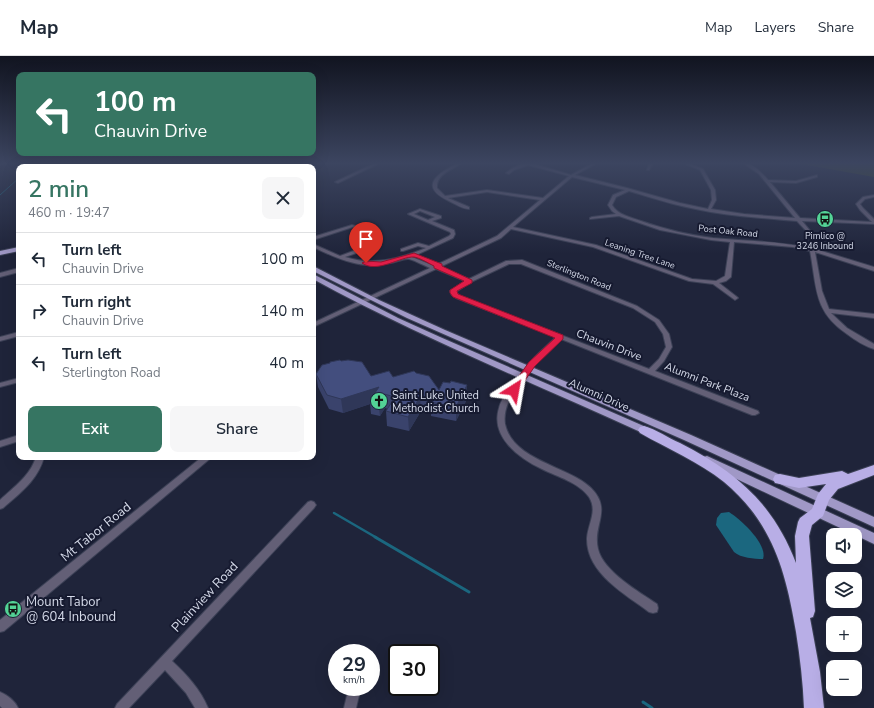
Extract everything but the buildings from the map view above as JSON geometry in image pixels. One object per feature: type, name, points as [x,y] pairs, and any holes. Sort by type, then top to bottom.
[{"type":"highway","points":[[644,430],[710,466],[728,478],[745,493],[770,523],[789,560],[795,577],[813,686],[814,708]]},
{"type":"highway","points":[[809,660],[802,530],[805,522],[820,505],[833,485],[873,471]]},
{"type":"highway","points":[[780,479],[793,482],[806,482],[873,471]]},
{"type":"main road","points":[[0,250],[16,246]]},
{"type":"main road","points":[[0,253],[16,250]]},
{"type":"main road","name":"Alumni Drive","points":[[316,270],[365,300],[422,332],[526,372],[780,479],[874,539]]},
{"type":"main road","name":"Alumni Drive","points":[[316,277],[365,300]]},
{"type":"main road","name":"Alumni Drive","points":[[526,372],[644,430],[820,505],[874,522]]},
{"type":"street","points":[[440,193],[468,208]]},
{"type":"street","points":[[443,196],[466,193]]},
{"type":"street","points":[[504,193],[543,199]]},
{"type":"street","points":[[316,324],[494,240],[550,193]]},
{"type":"street","points":[[618,214],[610,208],[610,202],[619,193]]},
{"type":"street","points":[[639,193],[668,202],[709,210],[798,218],[874,222]]},
{"type":"street","points":[[709,210],[714,200],[714,193]]},
{"type":"street","points":[[777,193],[814,238],[815,243],[812,250],[822,301],[827,311],[846,330],[874,347]]},
{"type":"street","points":[[874,196],[864,198],[858,204],[874,222]]},
{"type":"street","points":[[316,246],[341,257],[366,263],[381,264],[411,256],[451,237],[453,234],[452,231],[410,214],[420,210],[439,217],[429,221]]},
{"type":"street","points":[[592,218],[618,214]]},
{"type":"street","name":"Post Oak Road","points":[[618,214],[638,223],[670,232],[703,238],[783,244],[812,250],[874,269]]},
{"type":"street","points":[[316,239],[354,226]]},
{"type":"street","name":"Leaning Tree Lane","points":[[510,228],[582,243],[691,280],[714,282]]},
{"type":"street","points":[[714,282],[723,281],[728,277],[732,255],[732,241]]},
{"type":"street","points":[[403,250],[418,244],[429,248]]},
{"type":"street","points":[[341,257],[366,248]]},
{"type":"street","points":[[411,256],[469,281]]},
{"type":"street","name":"Sterlington Road","points":[[469,281],[508,262],[518,261],[644,312],[660,325],[668,341],[666,353],[650,372]]},
{"type":"street","points":[[0,275],[16,271]]},
{"type":"street","name":"Chauvin Drive","points":[[469,281],[454,290],[454,294],[650,372]]},
{"type":"street","points":[[714,282],[735,298]]},
{"type":"street","points":[[827,311],[874,316]]},
{"type":"street","points":[[0,339],[16,335]]},
{"type":"street","name":"Chauvin Drive","points":[[560,337],[526,372],[505,401],[501,410],[501,419],[505,435],[515,448],[525,456],[575,482],[592,494],[598,512],[592,538],[592,548],[599,564],[612,578],[653,608]]},
{"type":"street","name":"Alumni Park Plaza","points":[[650,372],[755,413]]},
{"type":"street","points":[[0,385],[16,381]]},
{"type":"street","points":[[0,444],[16,439]]},
{"type":"street","points":[[0,505],[31,475],[37,467],[39,460]]},
{"type":"street","name":"Mt Tabor Road","points":[[0,627],[204,460]]},
{"type":"street","name":"Plainview Road","points":[[121,708],[310,505]]},
{"type":"street","points":[[164,661],[184,680],[197,696],[202,708]]},
{"type":"street","points":[[350,708],[353,696]]},
{"type":"street","points":[[0,698],[12,708]]},
{"type":"water","points":[[729,512],[752,532],[761,546],[763,559],[744,557],[734,552],[716,525],[717,518],[721,513]]},
{"type":"waterway","points":[[334,513],[377,538]]},
{"type":"waterway","points":[[375,537],[469,592]]},
{"type":"waterway","points":[[643,702],[652,708]]},
{"type":"place","name":"Pimlico @ 3246 Inbound","points":[[825,219]]},
{"type":"place","name":"Saint Luke United Methodist Church","points":[[379,401]]},
{"type":"place","name":"Mount Tabor @ 604 Inbound","points":[[13,609]]},
{"type":"route","points":[[366,263],[381,264],[414,255],[439,265],[437,266],[469,281],[453,291],[456,296],[560,337],[532,364],[514,390]]}]
